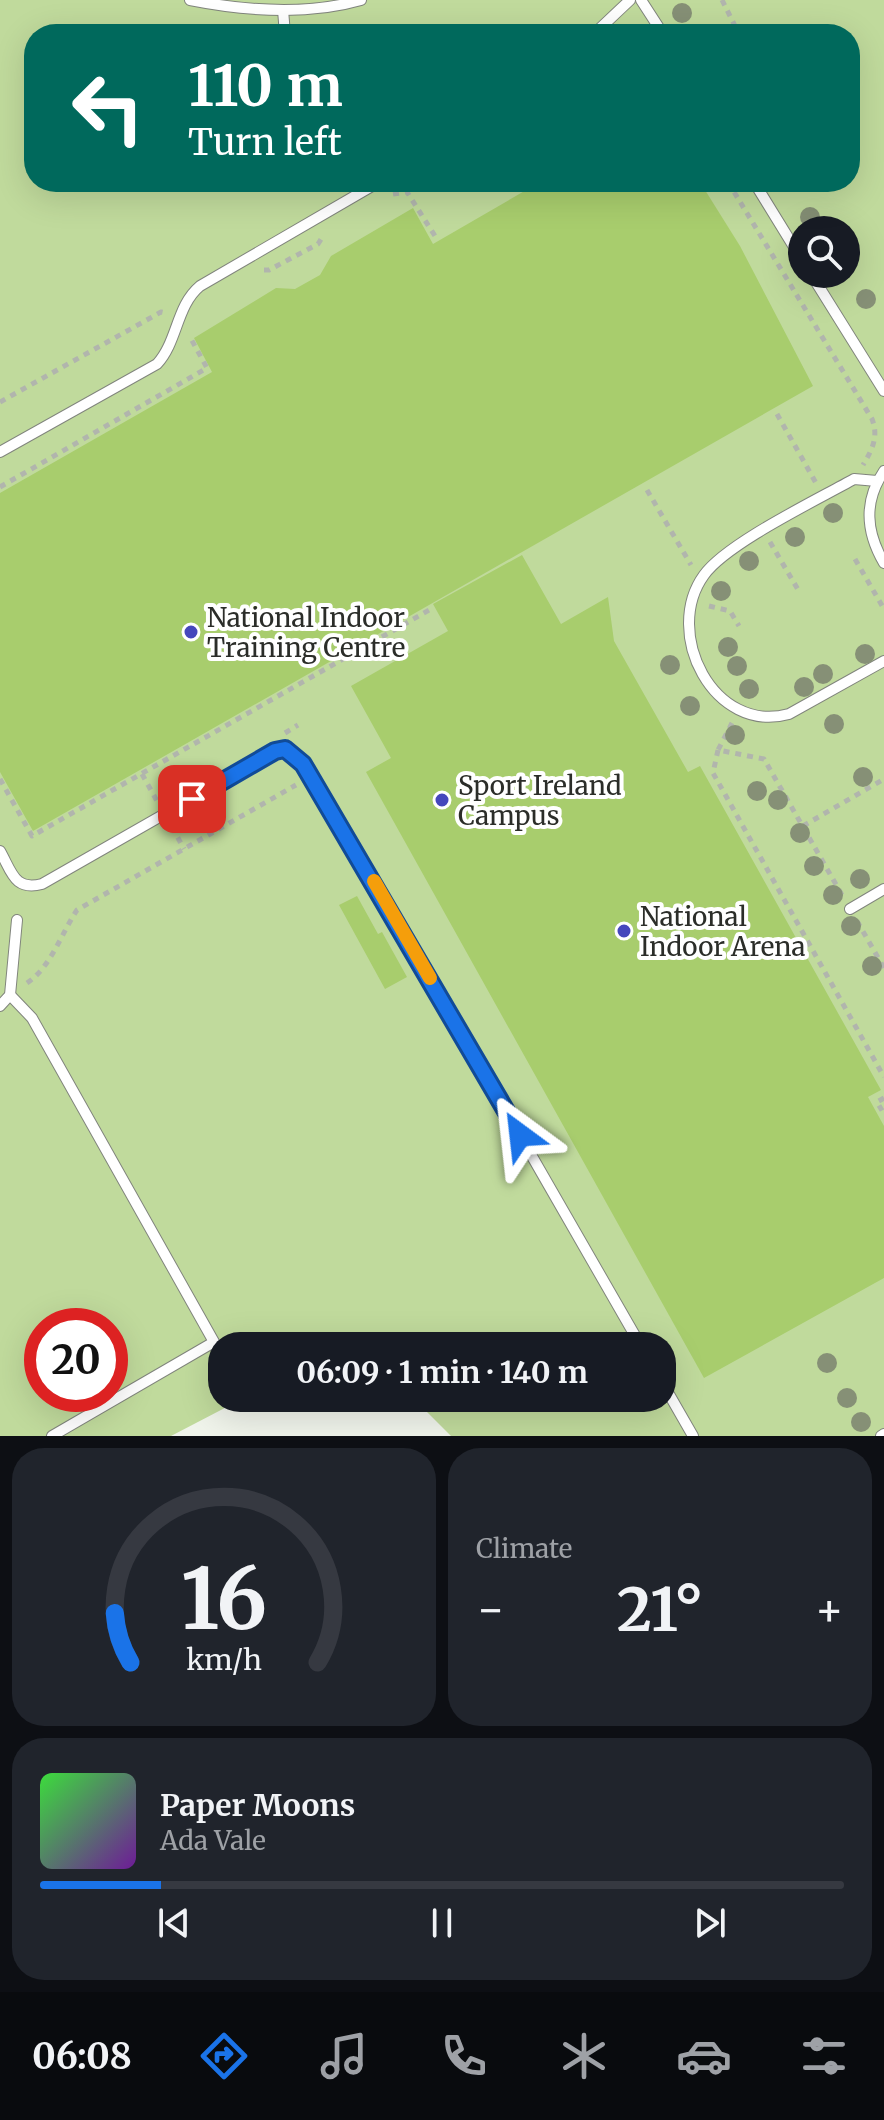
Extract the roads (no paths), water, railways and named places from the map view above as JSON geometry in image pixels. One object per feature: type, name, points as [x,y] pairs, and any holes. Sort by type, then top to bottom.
[{"type":"lane","points":[[190,0],[233,8],[283,10],[318,8],[361,0]]},
{"type":"lane","points":[[605,24],[630,0]]},
{"type":"lane","points":[[641,0],[657,24]]},
{"type":"lane","points":[[283,10],[284,24]]},
{"type":"lane","points":[[0,452],[157,364],[169,348],[188,298],[200,286],[362,192]]},
{"type":"lane","points":[[760,192],[788,237]]},
{"type":"lane","points":[[820,288],[884,391]]},
{"type":"lane","points":[[884,563],[869,532],[870,503],[881,476],[854,479],[727,554],[703,576],[691,602],[688,627],[695,660],[712,689],[740,710],[763,718],[789,714],[884,661]]},
{"type":"lane","points":[[0,851],[18,883],[25,886],[42,884],[275,751],[285,749],[295,755],[311,777],[633,1332]]},
{"type":"lane","points":[[850,909],[884,889]]},
{"type":"lane","points":[[0,1006],[10,995],[17,920]]},
{"type":"lane","points":[[10,995],[32,1018],[214,1342],[52,1436]]},
{"type":"lane","points":[[676,1406],[693,1436]]},
{"type":"place","name":"National Indoor Training Centre","points":[[191,632]]},
{"type":"place","name":"Sport Ireland Campus","points":[[442,800]]},
{"type":"place","name":"National Indoor Arena","points":[[624,931]]}]
